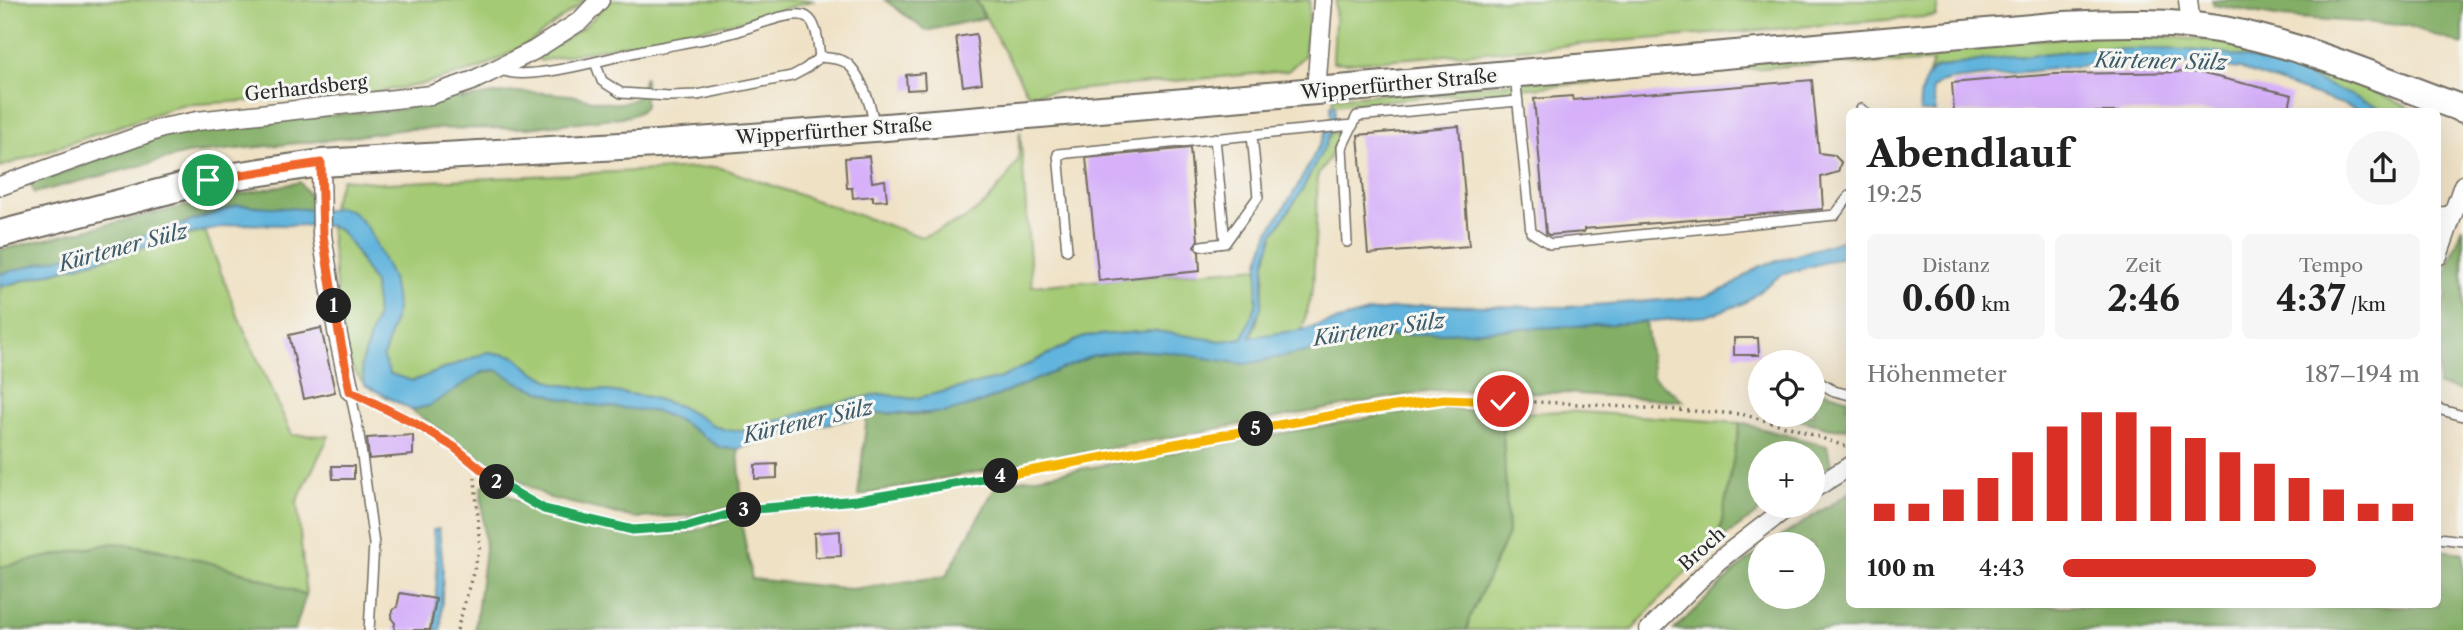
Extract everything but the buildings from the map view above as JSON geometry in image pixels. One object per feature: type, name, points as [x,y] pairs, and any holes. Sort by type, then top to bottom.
[{"type":"main road","name":"Wipperfürther Straße","points":[[0,234],[208,180],[321,163],[656,144],[874,128],[2064,24],[2149,22],[2190,13],[2463,109]]},
{"type":"street","name":"Gerhardsberg","points":[[0,186],[162,128],[197,121],[431,95],[472,81],[533,51],[580,21],[600,0]]},
{"type":"street","points":[[1316,91],[1323,0]]},
{"type":"street","points":[[321,163],[323,235],[337,331],[350,391]]},
{"type":"street","points":[[2441,239],[2446,211],[2463,185]]},
{"type":"street","points":[[1825,482],[1846,468]]},
{"type":"street","name":"Broch","points":[[1649,630],[1718,561],[1774,518]]},
{"type":"lane","points":[[499,68],[507,73],[563,70],[734,33],[799,14],[807,17],[813,24],[820,57]]},
{"type":"lane","points":[[596,62],[603,81],[612,89],[621,93],[669,96],[697,95],[792,76],[820,57],[843,61],[854,70],[872,114],[874,128]]},
{"type":"lane","points":[[1515,74],[1531,232],[1550,244],[1835,215],[1846,200]]},
{"type":"lane","points":[[1347,242],[1342,147],[1357,117],[1518,101]]},
{"type":"lane","points":[[1066,250],[1058,153],[1353,125]]},
{"type":"lane","points":[[1201,246],[1224,243],[1258,197],[1252,135]]},
{"type":"lane","points":[[1215,138],[1224,243]]},
{"type":"lane","points":[[1825,386],[1846,394]]},
{"type":"lane","points":[[350,391],[416,424],[454,447],[498,482],[544,509],[633,530],[689,526],[742,510],[857,500]]},
{"type":"lane","points":[[350,391],[359,434],[374,544],[369,630]]},
{"type":"lane","points":[[2441,410],[2463,416]]},
{"type":"lane","points":[[2441,538],[2463,541]]},
{"type":"path","points":[[857,500],[1340,414],[1444,399],[1741,414],[1846,447]]},
{"type":"path","points":[[457,630],[480,548],[474,486],[477,466]]},
{"type":"green space","points":[[0,0],[586,0],[529,43],[481,68],[419,85],[364,94],[181,105],[0,167]]},
{"type":"green space","points":[[611,0],[815,0],[742,21],[540,61],[537,57],[585,26]]},
{"type":"green space","points":[[885,0],[976,0],[984,18],[926,31]]},
{"type":"green space","points":[[976,0],[1310,0],[1305,55],[1288,71],[1028,94]]},
{"type":"green space","points":[[1336,0],[1938,0],[1936,16],[1346,63],[1333,62]]},
{"type":"green space","points":[[2212,0],[2461,0],[2463,45],[2406,25],[2281,17],[2214,5]]},
{"type":"green space","points":[[2120,33],[2230,42],[2298,61],[2410,108],[2377,108],[2315,82],[2212,53],[2175,50],[2082,50],[1991,59],[1936,68],[1929,73],[1933,62],[1800,65],[1333,105],[1333,98]]},
{"type":"green space","points":[[645,76],[645,106],[630,116],[527,128],[406,129],[329,140],[186,154],[34,193],[31,184],[165,135],[229,123],[399,110],[479,84],[460,100],[522,92],[570,95],[605,103],[623,103],[639,96]]},
{"type":"green space","points":[[1020,131],[1032,286],[1259,267],[1256,306],[1243,338],[1222,341],[1155,331],[1085,336],[1001,378],[913,399],[881,394],[742,431],[726,430],[679,406],[649,397],[556,384],[532,371],[514,356],[488,352],[413,381],[389,374],[383,359],[397,309],[338,207],[330,210],[342,179],[387,183],[718,167],[922,237],[963,220],[987,202],[1018,160]]},
{"type":"green space","points":[[1341,132],[1329,159],[1318,174],[1313,289],[1302,330],[1250,337],[1257,322],[1264,287],[1265,262],[1274,233],[1301,192],[1331,133]]},
{"type":"green space","points":[[300,182],[313,201],[313,210],[237,205],[169,229],[0,274],[0,250]]},
{"type":"green space","points":[[330,226],[340,230],[353,247],[374,284],[377,315],[361,366],[365,385],[352,368],[340,325]]},
{"type":"green space","points":[[2463,227],[2463,391],[2441,386],[2441,307],[2448,294],[2441,284]]},
{"type":"green space","points":[[205,231],[237,314],[292,435],[329,436],[297,501],[306,595],[246,573],[154,548],[113,543],[0,567],[0,287]]},
{"type":"green space","points":[[1646,322],[1653,377],[1683,401],[1562,393],[1441,390],[944,478],[858,496],[867,415],[923,415],[980,403],[1092,356],[1132,350],[1167,352],[1323,348],[1386,336]]},
{"type":"green space","points":[[497,370],[658,412],[680,421],[721,448],[738,449],[742,506],[688,516],[635,518],[550,498],[497,468],[411,410],[434,403],[474,377]]},
{"type":"green space","points":[[1825,392],[1846,398],[1846,429],[1825,426]]},
{"type":"green space","points":[[1442,408],[1502,414],[1508,534],[1469,619],[1467,630],[475,630],[485,549],[481,488],[487,483],[543,515],[634,536],[691,532],[740,515],[752,579],[852,589],[946,576],[997,484],[1384,415]]},
{"type":"green space","points":[[1566,411],[1740,423],[1718,542],[1671,587],[1632,630],[1467,630],[1469,619],[1508,534],[1502,414]]},
{"type":"green space","points":[[1740,423],[1808,441],[1748,441],[1748,518],[1751,518],[1718,542]]},
{"type":"green space","points":[[1825,445],[1827,446],[1831,465],[1825,469]]},
{"type":"green space","points":[[1846,495],[1846,608],[2441,608],[2441,550],[2463,553],[2463,630],[1674,630],[1748,560],[1748,609],[1825,609],[1825,532],[1788,532],[1810,518],[1825,518],[1825,508]]},
{"type":"green space","points":[[113,543],[163,551],[211,563],[306,595],[295,630],[0,630],[0,567]]},
{"type":"water","name":"Kürtener Sülz","points":[[2082,50],[2182,50],[2222,54],[2279,67],[2316,80],[2378,108],[2353,108],[2240,69],[2203,64],[2106,63],[1951,80],[1932,89],[1935,108],[1920,108],[1922,88],[1936,68],[1991,59]]},
{"type":"water","name":"Kürtener Sülz","points":[[1331,105],[1335,105],[1335,118],[1326,144],[1301,192],[1274,233],[1265,262],[1261,307],[1250,337],[1302,330],[1368,312],[1423,305],[1566,307],[1703,297],[1730,287],[1758,267],[1846,239],[1846,256],[1781,275],[1744,303],[1707,316],[1632,323],[1386,336],[1245,364],[1167,352],[1132,350],[1092,356],[980,403],[944,413],[878,413],[789,432],[738,449],[721,448],[680,421],[658,412],[584,404],[557,397],[523,385],[497,370],[484,371],[429,406],[411,410],[365,385],[361,366],[377,315],[374,284],[353,247],[340,230],[332,226],[239,224],[195,233],[0,287],[0,274],[169,229],[238,205],[318,210],[338,207],[352,211],[368,228],[392,278],[397,309],[383,359],[390,374],[413,381],[488,352],[514,356],[532,371],[556,384],[649,397],[679,406],[715,426],[742,431],[833,404],[881,394],[913,399],[1001,378],[1085,336],[1155,331],[1222,341],[1243,338],[1256,306],[1259,261],[1269,231],[1296,189],[1331,118]]},
{"type":"water","points":[[439,529],[443,567],[441,630],[435,630],[437,567],[433,530]]},
{"type":"route","points":[[208,180],[321,163],[323,235],[337,331],[350,391],[416,424],[454,447],[498,482],[544,509],[633,530],[689,526],[742,510],[857,500],[1340,414],[1444,399],[1503,401]]}]
